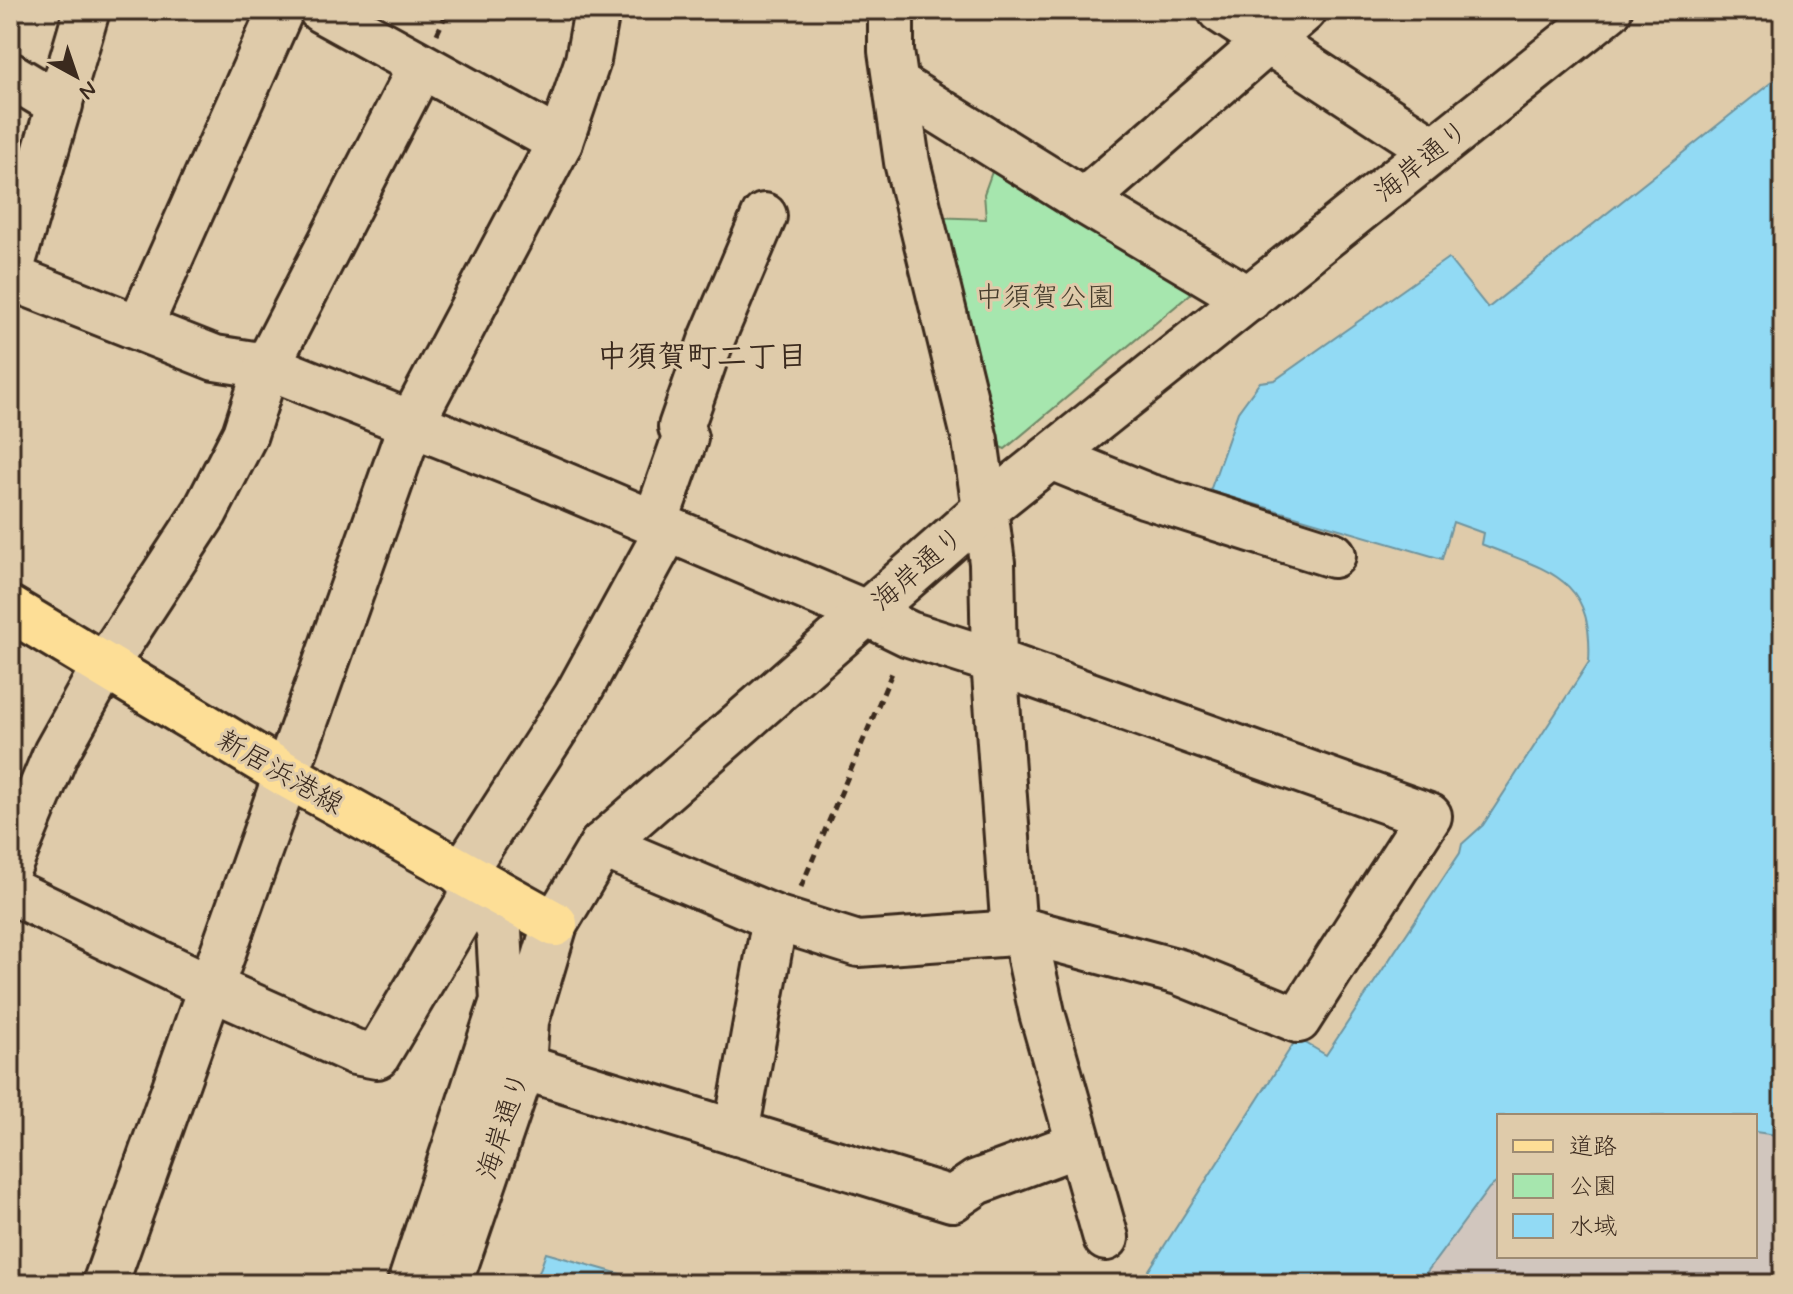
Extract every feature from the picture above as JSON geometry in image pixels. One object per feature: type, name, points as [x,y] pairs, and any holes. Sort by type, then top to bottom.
[{"type":"main road","name":"新居浜港線","points":[[10,609],[285,774],[555,924]]},
{"type":"street","points":[[87,10],[10,274],[215,358],[267,366],[536,473],[909,634],[994,661],[1429,816],[1298,1020],[1179,972],[1021,932],[858,944],[780,920],[602,845]]},
{"type":"street","points":[[140,326],[281,10]]},
{"type":"street","points":[[321,10],[560,142]]},
{"type":"street","points":[[105,1284],[411,424],[560,142],[588,60],[597,10]]},
{"type":"street","points":[[891,10],[891,51],[910,175],[975,440],[985,509],[992,563],[994,661],[1021,932],[1106,1238]]},
{"type":"street","points":[[1220,10],[1433,149]]},
{"type":"street","points":[[1084,201],[1304,10]]},
{"type":"street","name":"海岸通り","points":[[449,1284],[523,1067],[526,1021],[555,924],[602,845],[985,509],[1609,10]]},
{"type":"street","points":[[10,864],[56,753],[104,667],[205,512],[245,434],[267,366],[421,66]]},
{"type":"street","points":[[10,75],[60,105]]},
{"type":"street","points":[[896,84],[1249,299]]},
{"type":"street","points":[[10,891],[212,988],[355,1052],[377,1056],[470,879],[576,697],[662,526],[685,438],[681,427],[711,341],[764,216]]},
{"type":"street","points":[[1051,457],[1147,496],[1333,555]]},
{"type":"street","points":[[410,1284],[503,1001],[499,930],[470,879]]},
{"type":"street","points":[[736,1133],[780,920]]},
{"type":"street","points":[[523,1067],[952,1199],[977,1182],[1079,1144]]},
{"type":"path","points":[[780,920],[909,634]]},
{"type":"shaded area","points":[[1757,1132],[1783,1136],[1783,1284],[1418,1284],[1489,1188],[1497,1182],[1497,1258],[1757,1258]]},
{"type":"green space","name":"中須賀公園","points":[[998,155],[1201,285],[1005,449],[983,440],[932,217],[986,219],[984,194]]},
{"type":"water","points":[[1783,73],[1783,1136],[1757,1132],[1757,1114],[1497,1114],[1497,1182],[1489,1188],[1418,1284],[1140,1284],[1297,1038],[1326,1055],[1460,853],[1462,844],[1483,825],[1589,662],[1589,633],[1584,611],[1575,594],[1546,571],[1481,544],[1483,533],[1453,522],[1442,559],[1210,491],[1238,412],[1260,382],[1275,380],[1448,258],[1488,308]]},
{"type":"water","points":[[546,1253],[634,1278],[632,1284],[535,1284]]},
{"type":"district","name":"中須賀町二丁目","points":[[702,356]]}]
